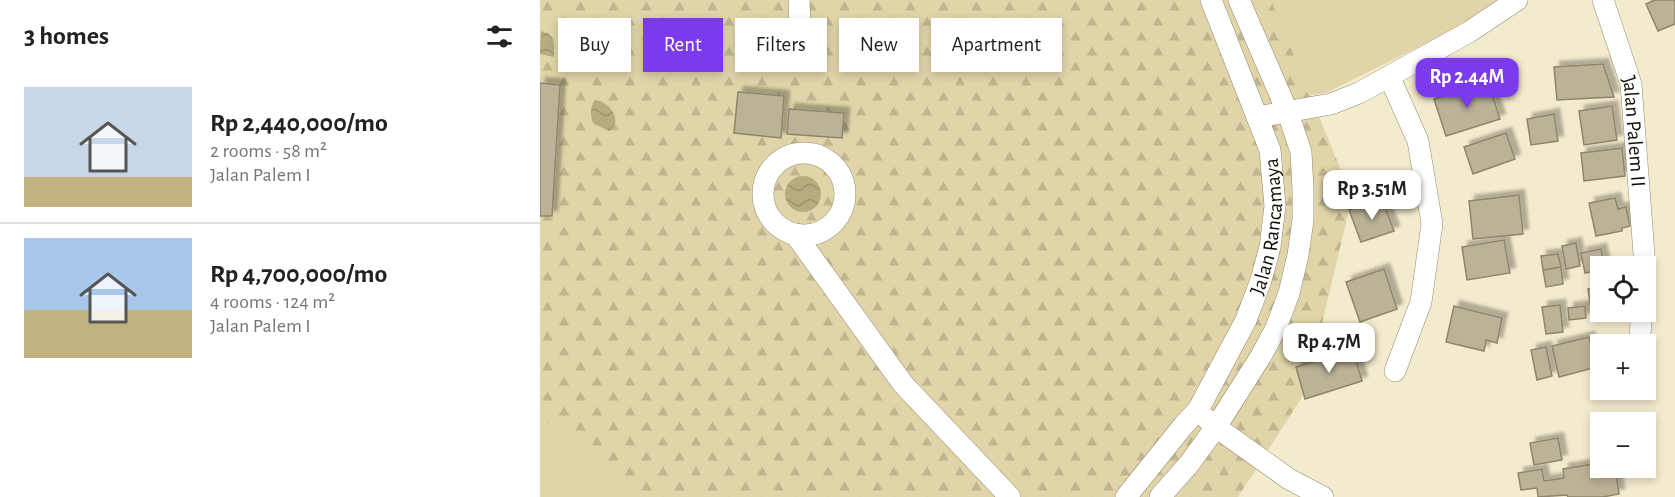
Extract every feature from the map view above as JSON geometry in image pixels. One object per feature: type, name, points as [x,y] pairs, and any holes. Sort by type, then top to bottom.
[{"type":"street","points":[[799,0],[800,18]]},
{"type":"street","name":"Jalan Rancamaya","points":[[1126,497],[1198,410],[1246,320],[1261,280],[1269,247],[1275,206],[1270,150],[1211,0]]},
{"type":"street","name":"Jalan Rancamaya","points":[[1160,497],[1189,464],[1216,427],[1261,356],[1276,328],[1289,293],[1298,255],[1303,220],[1300,153],[1288,113],[1239,0]]},
{"type":"street","points":[[1257,117],[1331,104],[1359,93],[1390,78],[1469,32],[1517,0]]},
{"type":"street","name":"Jalan Palem II","points":[[1603,0],[1631,84],[1644,256]]},
{"type":"street","points":[[1390,78],[1418,141],[1432,224],[1421,302],[1395,371]]},
{"type":"street","points":[[795,234],[903,384],[1010,497]]},
{"type":"street","points":[[1198,410],[1216,427],[1289,480],[1323,497]]},
{"type":"green space","points":[[540,0],[1271,0],[1352,197],[1306,391],[1238,497],[644,497],[540,417]]},
{"type":"green space","points":[[1211,0],[1508,0],[1503,5],[1326,93],[1289,98]]},
{"type":"green space","points":[[540,382],[694,497],[540,497]]},
{"type":"water","points":[[541,31],[552,37],[554,57],[540,54]]},
{"type":"water","points":[[595,100],[605,104],[613,112],[614,127],[609,131],[593,123],[591,111]]},
{"type":"water","points":[[803,176],[816,181],[821,194],[816,207],[803,212],[790,207],[785,194],[790,181]]},
{"type":"building","points":[[1655,0],[1675,0],[1675,24],[1658,31],[1646,4]]},
{"type":"building","points":[[1603,64],[1614,97],[1557,100],[1554,67]]},
{"type":"building","points":[[1488,82],[1500,119],[1446,136],[1434,99]]},
{"type":"building","points":[[540,83],[560,85],[552,216],[540,216]]},
{"type":"building","points":[[738,92],[784,96],[781,138],[734,133]]},
{"type":"building","points":[[1612,106],[1617,140],[1584,145],[1579,111]]},
{"type":"building","points":[[789,109],[844,113],[842,138],[787,134]]},
{"type":"building","points":[[1554,114],[1558,141],[1531,145],[1527,119]]},
{"type":"building","points":[[1506,133],[1515,159],[1473,174],[1464,147]]},
{"type":"building","points":[[1622,148],[1625,176],[1584,181],[1581,153]]},
{"type":"building","points":[[1519,195],[1523,234],[1473,239],[1469,201]]},
{"type":"building","points":[[1615,198],[1618,209],[1626,207],[1630,226],[1622,228],[1622,231],[1596,236],[1589,203]]},
{"type":"building","points":[[1382,199],[1394,231],[1361,242],[1349,210]]},
{"type":"building","points":[[1504,240],[1510,273],[1467,280],[1462,247]]},
{"type":"building","points":[[1576,243],[1580,266],[1566,269],[1562,246]]},
{"type":"building","points":[[1601,249],[1603,256],[1590,256],[1590,272],[1585,273],[1581,253]]},
{"type":"building","points":[[1558,254],[1561,267],[1543,270],[1541,256]]},
{"type":"building","points":[[1561,267],[1563,284],[1546,287],[1543,270]]},
{"type":"building","points":[[1384,269],[1397,309],[1360,322],[1346,282]]},
{"type":"building","points":[[1560,305],[1563,332],[1546,334],[1542,307]]},
{"type":"building","points":[[1454,306],[1502,318],[1497,343],[1486,340],[1484,351],[1446,342]]},
{"type":"building","points":[[1585,306],[1586,318],[1569,320],[1568,308]]},
{"type":"building","points":[[1589,337],[1590,369],[1559,377],[1552,346]]},
{"type":"building","points":[[1546,347],[1552,376],[1537,380],[1531,350]]},
{"type":"building","points":[[1353,350],[1362,381],[1305,399],[1296,367]]},
{"type":"building","points":[[1558,438],[1562,460],[1534,465],[1530,443]]},
{"type":"building","points":[[1590,465],[1590,478],[1617,478],[1619,494],[1603,497],[1568,497],[1567,495],[1538,497],[1537,488],[1521,490],[1518,473],[1542,469],[1544,481],[1564,478],[1563,469]]}]
